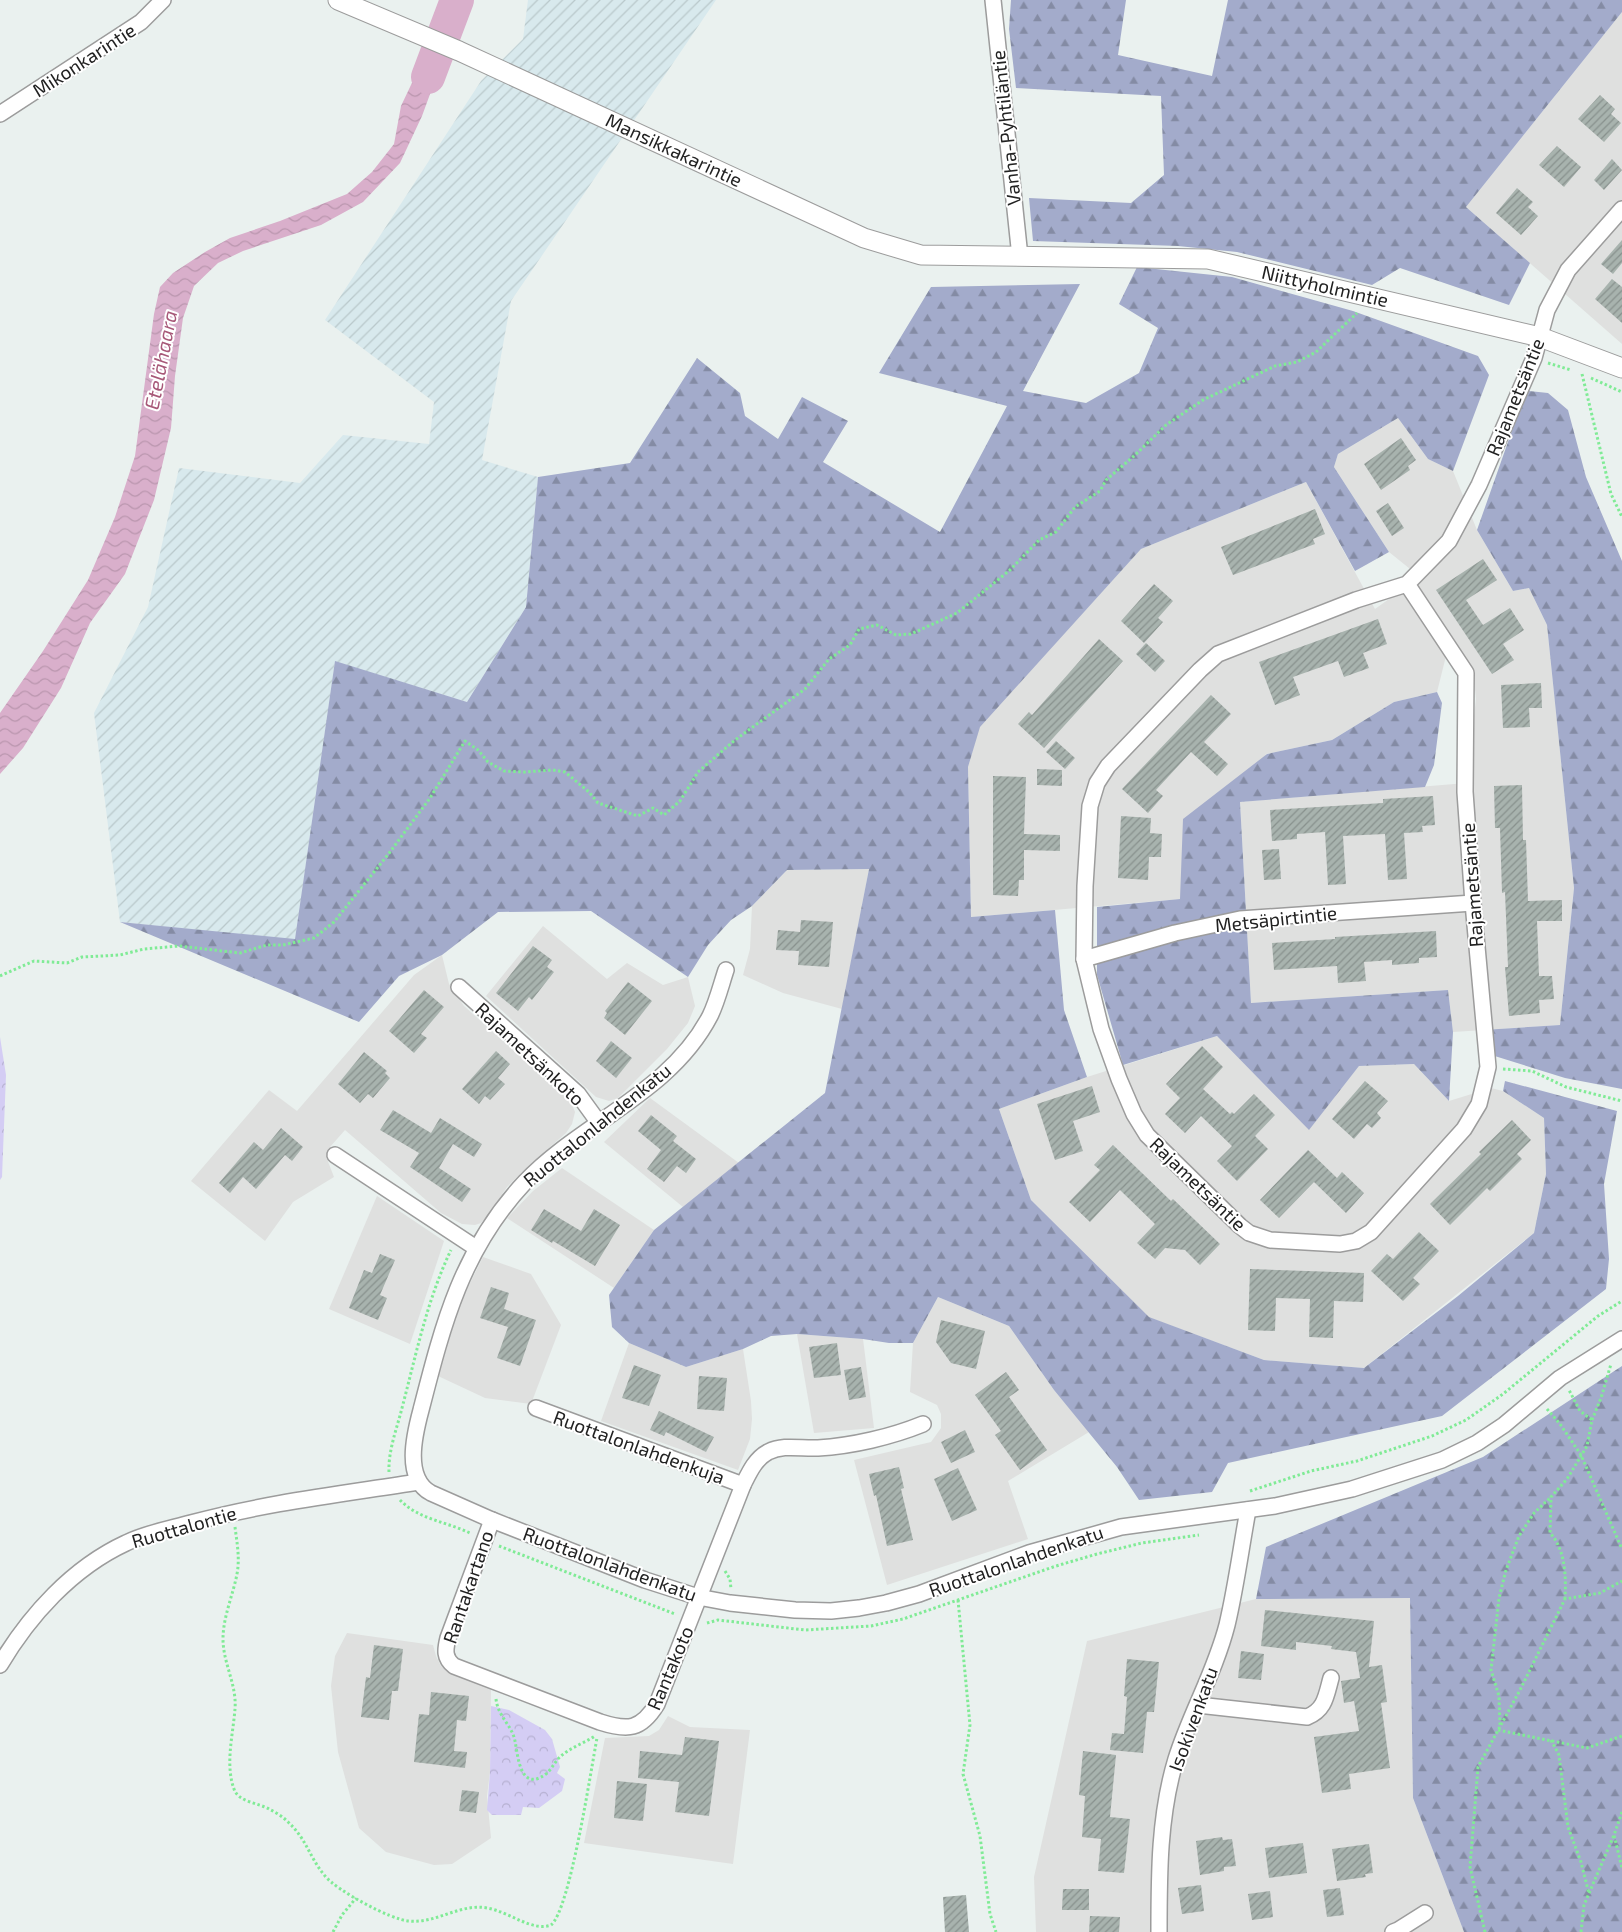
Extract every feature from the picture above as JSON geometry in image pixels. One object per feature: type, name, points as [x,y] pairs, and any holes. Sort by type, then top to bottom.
[{"type":"street","name":"Mikonkarintie","points":[[0,114],[141,22],[163,0]]},
{"type":"street","name":"Mansikkakarintie","points":[[338,0],[459,51],[864,238],[921,255],[1020,257]]},
{"type":"street","name":"Vanha-Pyhtiläntie","points":[[992,0],[1020,257]]},
{"type":"street","name":"Rajametsäntie","points":[[1407,584],[1466,673],[1465,792],[1488,1067],[1479,1104],[1464,1129],[1371,1232],[1356,1241],[1340,1244],[1260,1238],[1240,1226],[1148,1135],[1134,1114],[1101,1029],[1084,960],[1085,886],[1090,806],[1097,783],[1108,766],[1200,670],[1218,654],[1356,600],[1407,584],[1449,541],[1479,485],[1534,358],[1547,310],[1568,270],[1622,209]]},
{"type":"street","name":"Niittyholmintie","points":[[1020,257],[1208,259],[1540,337],[1622,368]]},
{"type":"street","name":"Metsäpirtintie","points":[[1084,960],[1176,933],[1240,919],[1473,903]]},
{"type":"street","name":"Ruottalonlahdenkatu","points":[[726,970],[710,1016],[692,1045],[638,1096],[564,1149],[526,1181],[508,1202],[476,1248],[460,1282],[442,1330],[418,1421],[414,1469],[418,1482],[423,1489],[431,1494],[645,1580],[698,1597],[761,1608],[831,1611],[886,1603],[951,1583],[1029,1553],[1121,1527],[1275,1506],[1352,1488],[1442,1460],[1478,1443],[1504,1426],[1560,1378],[1620,1340]]},
{"type":"street","name":"Rajametsänkoto","points":[[459,987],[578,1094],[599,1123]]},
{"type":"street","points":[[335,1155],[476,1248]]},
{"type":"street","name":"Ruottalonlahdenkuja","points":[[536,1408],[742,1485]]},
{"type":"street","name":"Rantakoto","points":[[496,1682],[600,1722],[622,1727],[641,1724],[648,1718],[657,1704],[742,1485],[759,1458],[768,1452],[780,1448],[818,1448],[892,1436],[923,1424]]},
{"type":"street","name":"Ruottalontie","points":[[0,1665],[14,1641],[60,1589],[95,1560],[126,1542],[233,1512],[418,1482]]},
{"type":"street","name":"Isokivenkatu","points":[[1159,1932],[1161,1837],[1166,1806],[1176,1760],[1226,1626],[1248,1510]]},
{"type":"street","name":"Rantakartano","points":[[492,1520],[448,1638],[445,1655],[454,1666],[496,1682]]},
{"type":"street","points":[[1198,1704],[1307,1717],[1316,1713],[1324,1702],[1331,1678]]},
{"type":"street","points":[[1393,1932],[1425,1913]]},
{"type":"path","points":[[0,976],[34,961],[67,963],[82,957],[120,955],[179,946],[240,953],[267,945],[283,945],[314,938],[334,922],[390,852],[430,798],[465,741],[478,750],[488,762],[504,771],[553,770],[565,772],[589,792],[598,803],[638,816],[653,808],[664,815],[680,801],[698,772],[736,740],[805,689],[828,658],[850,645],[860,629],[876,625],[896,635],[911,634],[957,613],[1010,570],[1039,540],[1056,532],[1075,508],[1100,491],[1106,480],[1166,425],[1204,400],[1275,366],[1297,362],[1316,352],[1363,306],[1366,295]]},
{"type":"path","points":[[1534,358],[1582,374],[1622,392]]},
{"type":"path","points":[[1582,374],[1611,494],[1622,517]]},
{"type":"path","points":[[1488,1067],[1532,1071],[1566,1087],[1622,1101]]},
{"type":"path","points":[[1242,1492],[1260,1489],[1311,1470],[1357,1461],[1432,1436],[1466,1420],[1517,1384],[1598,1316],[1622,1301]]},
{"type":"path","points":[[1499,1728],[1499,1696],[1491,1670],[1499,1598],[1506,1570],[1519,1536],[1534,1513],[1567,1479],[1587,1446],[1592,1420],[1620,1340]]},
{"type":"path","points":[[1560,1378],[1574,1398],[1580,1411],[1592,1420]]},
{"type":"path","points":[[1537,1398],[1560,1424],[1581,1455],[1622,1548]]},
{"type":"path","points":[[1485,1932],[1470,1867],[1478,1767],[1565,1599],[1566,1576],[1557,1540],[1550,1533],[1551,1497]]},
{"type":"path","points":[[233,1512],[239,1562],[223,1636],[224,1651],[234,1688],[236,1707],[230,1757],[234,1792],[241,1798],[268,1808],[300,1833],[324,1875],[339,1889],[395,1918],[408,1921],[423,1921],[476,1906],[501,1911],[534,1931],[541,1931],[552,1925],[557,1917],[570,1881],[597,1735],[559,1758],[544,1775],[537,1778],[526,1776],[520,1770],[512,1733],[500,1715],[496,1682]]},
{"type":"path","points":[[1565,1599],[1600,1593],[1622,1580]]},
{"type":"path","points":[[951,1583],[958,1601],[970,1725],[963,1774],[980,1836],[990,1914],[996,1932]]},
{"type":"path","points":[[1499,1728],[1587,1748],[1622,1736]]},
{"type":"path","points":[[1551,1740],[1559,1755],[1568,1828],[1581,1862],[1589,1894]]},
{"type":"path","points":[[1580,1932],[1584,1905],[1622,1812]]},
{"type":"path","points":[[1614,1835],[1622,1868]]},
{"type":"path","points":[[333,1932],[342,1915],[356,1898]]},
{"type":"shaded area","points":[[528,0],[716,0],[511,301],[482,460],[538,477],[526,607],[467,702],[335,662],[295,940],[120,922],[94,713],[148,607],[179,468],[300,483],[343,435],[429,444],[434,402],[325,320],[481,81],[523,39]]},
{"type":"shaded area","points":[[1622,12],[1622,344],[1466,207]]},
{"type":"shaded area","points":[[1398,418],[1428,459],[1453,471],[1477,530],[1513,591],[1529,588],[1547,625],[1574,888],[1560,1025],[1453,1032],[1448,990],[1251,1003],[1240,802],[1466,783],[1476,699],[1473,670],[1451,636],[1437,692],[1394,702],[1332,740],[1266,754],[1181,899],[971,917],[968,767],[979,727],[1141,549],[1306,482],[1375,609],[1420,577],[1389,552],[1334,467],[1338,454]]},
{"type":"shaded area","points":[[869,869],[842,1009],[783,993],[743,975],[750,949],[752,906],[787,870]]},
{"type":"shaded area","points":[[543,926],[607,979],[627,963],[663,985],[688,977],[695,1006],[688,1023],[667,1049],[618,1098],[609,1101],[596,1097],[486,996]]},
{"type":"shaded area","points":[[442,955],[449,984],[464,1006],[571,1102],[575,1112],[572,1124],[566,1133],[507,1187],[481,1223],[475,1225],[462,1224],[441,1213],[345,1130],[330,1147],[327,1159],[334,1177],[293,1202],[265,1241],[191,1181],[269,1090],[297,1111],[414,975]]},
{"type":"shaded area","points":[[1217,1036],[1309,1129],[1359,1066],[1414,1064],[1449,1101],[1491,1088],[1503,1091],[1544,1118],[1546,1174],[1534,1233],[1364,1368],[1264,1360],[1148,1317],[1031,1200],[999,1109],[1087,1077]]},
{"type":"shaded area","points":[[650,1098],[739,1163],[683,1207],[604,1142]]},
{"type":"shaded area","points":[[562,1168],[654,1230],[614,1288],[507,1218],[533,1191]]},
{"type":"shaded area","points":[[377,1196],[444,1241],[410,1344],[329,1309]]},
{"type":"shaded area","points":[[483,1257],[531,1274],[561,1325],[531,1404],[485,1398],[438,1376],[460,1303]]},
{"type":"shaded area","points":[[938,1297],[1009,1326],[1054,1390],[1089,1432],[1008,1481],[1028,1539],[887,1585],[854,1460],[931,1442],[941,1428],[941,1414],[937,1405],[910,1392],[913,1343]]},
{"type":"shaded area","points":[[797,1334],[863,1339],[874,1428],[814,1433]]},
{"type":"shaded area","points":[[629,1343],[686,1367],[743,1349],[752,1419],[750,1439],[738,1470],[601,1421]]},
{"type":"shaded area","points":[[1410,1598],[1413,1798],[1464,1932],[1036,1932],[1034,1877],[1087,1641],[1256,1599]]},
{"type":"shaded area","points":[[347,1633],[433,1645],[441,1666],[450,1673],[491,1688],[490,1772],[487,1796],[491,1838],[452,1864],[434,1865],[386,1852],[359,1828],[338,1752],[331,1686],[335,1656]]},
{"type":"shaded area","points":[[668,1716],[690,1727],[750,1730],[733,1864],[584,1843],[605,1738],[649,1736],[659,1730]]},
{"type":"green space","points":[[1011,0],[1126,0],[1118,55],[1212,76],[1228,0],[1622,0],[1622,12],[1466,207],[1530,263],[1509,305],[1400,268],[1372,285],[1237,252],[1178,246],[1033,241],[1029,198],[1131,203],[1164,175],[1161,96],[1016,88],[1009,29]]},
{"type":"green space","points":[[1137,267],[1232,277],[1353,311],[1478,356],[1489,375],[1453,471],[1428,459],[1398,418],[1338,454],[1334,467],[1389,552],[1355,571],[1306,482],[1141,549],[980,727],[968,767],[971,917],[1055,910],[1064,1010],[1087,1077],[999,1109],[1031,1200],[1149,1317],[1264,1360],[1364,1368],[1458,1296],[1534,1233],[1546,1174],[1544,1118],[1503,1091],[1505,1081],[1617,1111],[1604,1184],[1609,1259],[1606,1289],[1442,1416],[1228,1463],[1212,1492],[1139,1500],[1117,1467],[1054,1390],[1009,1326],[938,1297],[913,1343],[889,1343],[797,1334],[771,1336],[743,1349],[686,1367],[629,1343],[612,1327],[609,1295],[654,1230],[825,1093],[869,869],[787,870],[752,906],[731,920],[708,945],[688,977],[591,911],[498,912],[442,955],[399,976],[359,1022],[120,922],[295,939],[335,661],[467,702],[526,607],[538,477],[630,463],[697,358],[740,393],[745,416],[778,439],[802,397],[848,421],[823,462],[940,532],[1007,406],[879,373],[931,287],[1080,284],[1023,391],[1086,403],[1139,373],[1158,328],[1119,304]]},
{"type":"green space","points":[[1529,391],[1548,393],[1568,410],[1586,477],[1622,561],[1622,1089],[1565,1078],[1485,1053],[1483,1030],[1560,1025],[1574,888],[1547,625],[1529,588],[1513,591],[1477,530],[1515,422]]},
{"type":"green space","points":[[1437,692],[1442,703],[1434,765],[1425,787],[1240,802],[1251,1003],[1448,990],[1453,1032],[1449,1101],[1414,1064],[1359,1066],[1309,1130],[1217,1036],[1123,1065],[1097,975],[1097,907],[1180,899],[1183,819],[1267,754],[1332,740],[1394,702]]},
{"type":"green space","points":[[0,1037],[6,1075],[2,1177],[0,1180]]},
{"type":"green space","points":[[1622,1366],[1622,1932],[1464,1932],[1413,1798],[1410,1598],[1256,1599],[1266,1547],[1483,1457]]},
{"type":"green space","points":[[491,1706],[509,1710],[545,1730],[552,1739],[560,1767],[557,1773],[565,1779],[562,1791],[539,1808],[523,1807],[521,1815],[492,1815],[487,1810],[490,1772]]},
{"type":"water","points":[[428,49],[444,56],[422,116],[400,163],[363,202],[321,225],[243,251],[218,263],[194,286],[183,318],[175,376],[171,428],[154,500],[125,574],[90,623],[61,688],[23,748],[0,774],[0,713],[43,651],[88,580],[115,517],[135,456],[154,314],[160,287],[173,273],[230,238],[280,221],[347,194],[372,172],[394,144],[401,106]]},
{"type":"building","points":[[1600,95],[1615,109],[1611,114],[1621,123],[1604,142],[1578,119]]},
{"type":"building","points":[[1557,146],[1581,167],[1564,187],[1539,165]]},
{"type":"building","points":[[1612,159],[1622,170],[1604,190],[1594,180]]},
{"type":"building","points":[[1517,188],[1533,202],[1528,207],[1538,216],[1521,235],[1496,213]]},
{"type":"building","points":[[1622,240],[1622,263],[1613,274],[1601,264]]},
{"type":"building","points":[[1612,279],[1622,287],[1622,323],[1595,299]]},
{"type":"building","points":[[1401,438],[1416,460],[1408,466],[1410,470],[1381,490],[1364,464]]},
{"type":"building","points":[[1388,503],[1404,528],[1392,536],[1376,511]]},
{"type":"building","points":[[1315,509],[1325,534],[1313,539],[1315,544],[1233,575],[1221,547]]},
{"type":"building","points":[[1483,559],[1497,580],[1466,600],[1483,625],[1510,608],[1524,630],[1503,644],[1514,660],[1492,674],[1436,590]]},
{"type":"building","points":[[1154,584],[1173,601],[1158,618],[1163,622],[1144,643],[1121,621]]},
{"type":"building","points":[[1378,619],[1387,644],[1363,653],[1369,668],[1344,677],[1338,661],[1293,677],[1300,695],[1275,705],[1259,662]]},
{"type":"building","points":[[1099,639],[1123,661],[1044,748],[1018,724],[1029,712],[1032,715]]},
{"type":"building","points":[[1146,643],[1165,661],[1155,672],[1136,654]]},
{"type":"building","points":[[1541,683],[1542,708],[1529,708],[1530,727],[1503,728],[1501,685]]},
{"type":"building","points":[[1211,695],[1231,714],[1204,742],[1228,764],[1217,776],[1191,752],[1156,790],[1163,796],[1148,813],[1122,789]]},
{"type":"building","points":[[1056,741],[1075,758],[1065,769],[1046,752]]},
{"type":"building","points":[[1037,769],[1062,770],[1062,786],[1037,785]]},
{"type":"building","points":[[993,776],[1026,777],[1024,834],[1060,835],[1060,851],[1024,850],[1024,880],[1019,880],[1018,896],[993,895]]},
{"type":"building","points":[[1522,785],[1523,840],[1526,840],[1528,901],[1562,900],[1562,921],[1537,921],[1539,976],[1552,976],[1554,999],[1539,1000],[1540,1013],[1509,1016],[1505,967],[1508,967],[1505,892],[1502,893],[1500,828],[1495,828],[1494,786]]},
{"type":"building","points":[[1433,796],[1435,825],[1422,826],[1423,832],[1404,833],[1407,879],[1388,880],[1385,834],[1343,836],[1346,884],[1328,885],[1325,832],[1297,834],[1297,839],[1272,841],[1270,810],[1383,803],[1383,799]]},
{"type":"building","points":[[1121,816],[1151,818],[1150,833],[1162,834],[1161,857],[1149,857],[1148,880],[1118,878]]},
{"type":"building","points":[[1279,849],[1281,879],[1264,880],[1262,850]]},
{"type":"building","points":[[801,920],[833,922],[829,967],[798,965],[799,951],[776,950],[778,930],[800,932]]},
{"type":"building","points":[[1436,931],[1437,957],[1419,958],[1419,963],[1392,965],[1392,960],[1364,962],[1366,981],[1338,983],[1337,966],[1274,970],[1272,943]]},
{"type":"building","points":[[533,946],[552,960],[547,967],[554,972],[532,1000],[529,997],[518,1011],[496,993]]},
{"type":"building","points":[[628,982],[652,1001],[625,1035],[604,1018],[607,1013],[605,1011]]},
{"type":"building","points":[[424,990],[444,1007],[421,1034],[427,1038],[414,1053],[389,1031]]},
{"type":"building","points":[[611,1041],[632,1058],[616,1078],[596,1061]]},
{"type":"building","points":[[1202,1046],[1223,1067],[1203,1089],[1230,1114],[1232,1112],[1234,1114],[1254,1094],[1275,1115],[1255,1136],[1268,1149],[1237,1181],[1217,1161],[1232,1146],[1201,1116],[1185,1133],[1165,1114],[1180,1098],[1166,1084]]},
{"type":"building","points":[[496,1051],[510,1064],[498,1078],[505,1084],[490,1100],[485,1096],[479,1104],[462,1089]]},
{"type":"building","points":[[364,1052],[387,1071],[385,1073],[390,1078],[373,1098],[368,1094],[360,1103],[338,1084]]},
{"type":"building","points":[[1365,1081],[1388,1101],[1377,1113],[1381,1118],[1372,1128],[1367,1124],[1354,1139],[1332,1119]]},
{"type":"building","points":[[1092,1086],[1100,1112],[1073,1121],[1083,1151],[1055,1160],[1037,1104]]},
{"type":"building","points":[[393,1110],[431,1133],[440,1118],[482,1144],[474,1157],[453,1144],[439,1168],[471,1189],[462,1202],[410,1167],[419,1153],[380,1130]]},
{"type":"building","points":[[651,1115],[677,1136],[673,1141],[696,1159],[686,1173],[677,1166],[664,1182],[647,1169],[661,1150],[638,1131]]},
{"type":"building","points":[[1512,1120],[1531,1140],[1517,1154],[1522,1159],[1490,1191],[1487,1188],[1450,1225],[1430,1204],[1481,1154],[1479,1152]]},
{"type":"building","points":[[281,1128],[303,1147],[292,1161],[285,1155],[256,1189],[243,1177],[230,1193],[219,1183],[254,1142],[263,1150]]},
{"type":"building","points":[[1113,1145],[1171,1201],[1173,1199],[1220,1244],[1200,1265],[1185,1250],[1165,1248],[1155,1259],[1137,1243],[1155,1224],[1120,1190],[1090,1222],[1069,1202],[1100,1170],[1094,1165]]},
{"type":"building","points":[[1308,1150],[1337,1178],[1342,1172],[1364,1193],[1346,1213],[1314,1182],[1279,1218],[1260,1200]]},
{"type":"building","points":[[544,1209],[581,1231],[594,1209],[620,1225],[595,1266],[531,1230]]},
{"type":"building","points":[[1419,1232],[1439,1251],[1413,1278],[1420,1284],[1403,1301],[1371,1271],[1387,1254],[1393,1259]]},
{"type":"building","points":[[380,1254],[395,1260],[380,1295],[387,1298],[378,1320],[349,1308],[364,1270],[372,1273]]},
{"type":"building","points":[[1250,1269],[1364,1273],[1363,1302],[1334,1301],[1333,1338],[1309,1337],[1310,1299],[1276,1298],[1275,1331],[1248,1330]]},
{"type":"building","points":[[491,1287],[509,1293],[504,1309],[536,1320],[520,1366],[497,1358],[508,1327],[480,1318]]},
{"type":"building","points":[[941,1320],[985,1331],[976,1369],[951,1363],[936,1342]]},
{"type":"building","points":[[837,1343],[841,1375],[814,1378],[809,1347]]},
{"type":"building","points":[[634,1365],[661,1375],[649,1406],[622,1398]]},
{"type":"building","points":[[861,1367],[866,1397],[849,1400],[844,1370]]},
{"type":"building","points":[[1006,1372],[1019,1390],[1009,1397],[1047,1450],[1020,1470],[995,1435],[1001,1431],[975,1395]]},
{"type":"building","points":[[699,1376],[727,1378],[724,1411],[697,1409]]},
{"type":"building","points":[[659,1411],[714,1437],[706,1452],[666,1432],[664,1436],[650,1430]]},
{"type":"building","points":[[965,1430],[975,1452],[951,1463],[941,1442]]},
{"type":"building","points":[[899,1467],[904,1488],[901,1489],[913,1540],[887,1546],[876,1495],[874,1496],[869,1474]]},
{"type":"building","points":[[958,1468],[977,1510],[952,1521],[934,1479]]},
{"type":"building","points":[[1265,1610],[1374,1621],[1369,1667],[1382,1665],[1387,1702],[1381,1703],[1390,1768],[1349,1774],[1351,1789],[1322,1793],[1314,1737],[1359,1731],[1354,1701],[1344,1703],[1341,1681],[1360,1678],[1356,1652],[1331,1649],[1332,1646],[1296,1642],[1296,1650],[1261,1646]]},
{"type":"building","points":[[374,1645],[403,1649],[398,1691],[392,1691],[389,1720],[361,1717],[366,1677],[370,1678]]},
{"type":"building","points":[[1241,1651],[1264,1654],[1261,1680],[1238,1678]]},
{"type":"building","points":[[1127,1659],[1159,1662],[1154,1712],[1147,1712],[1143,1753],[1110,1750],[1112,1733],[1124,1734],[1127,1697],[1124,1696]]},
{"type":"building","points":[[431,1692],[469,1696],[466,1721],[457,1720],[454,1751],[467,1752],[465,1768],[414,1762],[419,1714],[429,1715]]},
{"type":"building","points":[[685,1737],[719,1741],[709,1816],[675,1812],[679,1782],[638,1778],[640,1751],[682,1755]]},
{"type":"building","points":[[1083,1751],[1116,1755],[1110,1817],[1130,1819],[1124,1873],[1098,1871],[1101,1839],[1082,1837],[1085,1796],[1079,1795]]},
{"type":"building","points":[[617,1781],[647,1784],[643,1821],[614,1818]]},
{"type":"building","points":[[462,1790],[479,1792],[476,1813],[459,1811]]},
{"type":"building","points":[[1222,1837],[1223,1840],[1232,1839],[1236,1866],[1224,1867],[1224,1871],[1200,1875],[1196,1841]]},
{"type":"building","points":[[1303,1843],[1307,1873],[1269,1878],[1265,1848]]},
{"type":"building","points":[[1369,1844],[1373,1873],[1365,1874],[1366,1877],[1337,1881],[1332,1849]]},
{"type":"building","points":[[1201,1885],[1204,1911],[1182,1914],[1178,1888]]},
{"type":"building","points":[[1340,1888],[1344,1915],[1327,1917],[1323,1890]]},
{"type":"building","points":[[1063,1889],[1089,1889],[1089,1910],[1062,1910]]},
{"type":"building","points":[[1270,1891],[1273,1917],[1252,1920],[1248,1894]]},
{"type":"building","points":[[966,1895],[969,1932],[945,1932],[943,1897]]},
{"type":"building","points":[[1090,1916],[1120,1917],[1119,1932],[1089,1932]]},
{"type":"waterway","name":"Etelähaara","points":[[428,77],[457,0]]}]
